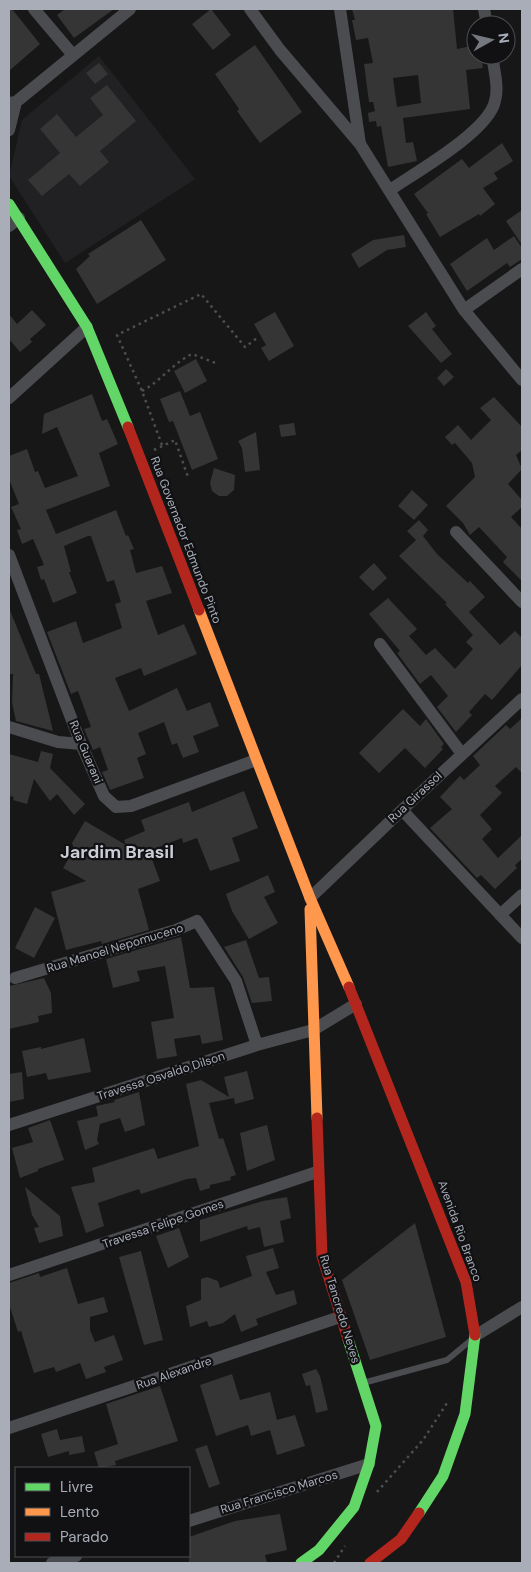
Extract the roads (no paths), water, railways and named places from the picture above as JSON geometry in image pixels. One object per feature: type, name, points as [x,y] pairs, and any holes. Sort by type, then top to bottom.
[{"type":"street","points":[[34,9],[74,55]]},
{"type":"street","points":[[9,130],[12,102],[130,9]]},
{"type":"street","points":[[250,9],[280,50],[360,144],[464,310],[522,380]]},
{"type":"street","points":[[340,9],[360,144]]},
{"type":"street","points":[[390,190],[466,137],[489,116],[495,102],[496,86],[493,65]]},
{"type":"street","name":"Rua Governador Edmundo Pinto","points":[[9,204],[14,222],[87,327],[310,898]]},
{"type":"street","points":[[464,310],[522,269]]},
{"type":"street","points":[[9,398],[87,327]]},
{"type":"street","points":[[456,532],[522,602]]},
{"type":"street","name":"Rua Guarani","points":[[9,555],[81,744],[104,796],[116,807],[131,806],[256,760]]},
{"type":"street","points":[[380,644],[462,754]]},
{"type":"street","name":"Rua Girassol","points":[[310,898],[522,699]]},
{"type":"street","points":[[9,727],[58,742],[81,744]]},
{"type":"street","points":[[402,810],[522,938]]},
{"type":"street","points":[[500,915],[522,895]]},
{"type":"street","name":"Avenida Rio Branco","points":[[310,898],[356,1004],[466,1282],[474,1336],[465,1414],[443,1476],[401,1539],[370,1563]]},
{"type":"street","name":"Rua Tancredo Neves","points":[[301,1563],[319,1550],[354,1507],[369,1464],[376,1426],[322,1256],[317,1172],[310,898]]},
{"type":"street","name":"Rua Manoel Nepomuceno","points":[[15,978],[176,930],[197,921],[236,981],[258,1045]]},
{"type":"street","points":[[313,1030],[356,1004]]},
{"type":"street","name":"Travessa Osvaldo Dilson","points":[[9,1124],[258,1045],[313,1030]]},
{"type":"street","name":"Travessa Felipe Gomes","points":[[9,1275],[317,1172]]},
{"type":"street","points":[[474,1336],[521,1311]]},
{"type":"street","name":"Rua Alexandre","points":[[9,1428],[340,1317]]},
{"type":"street","name":"Rua Francisco Marcos","points":[[190,1521],[369,1464]]},
{"type":"street","points":[[52,1563],[73,1557]]},
{"type":"lane","points":[[363,1383],[448,1360],[474,1336]]},
{"type":"district","name":"Jardim Brasil","points":[[117,852]]}]
